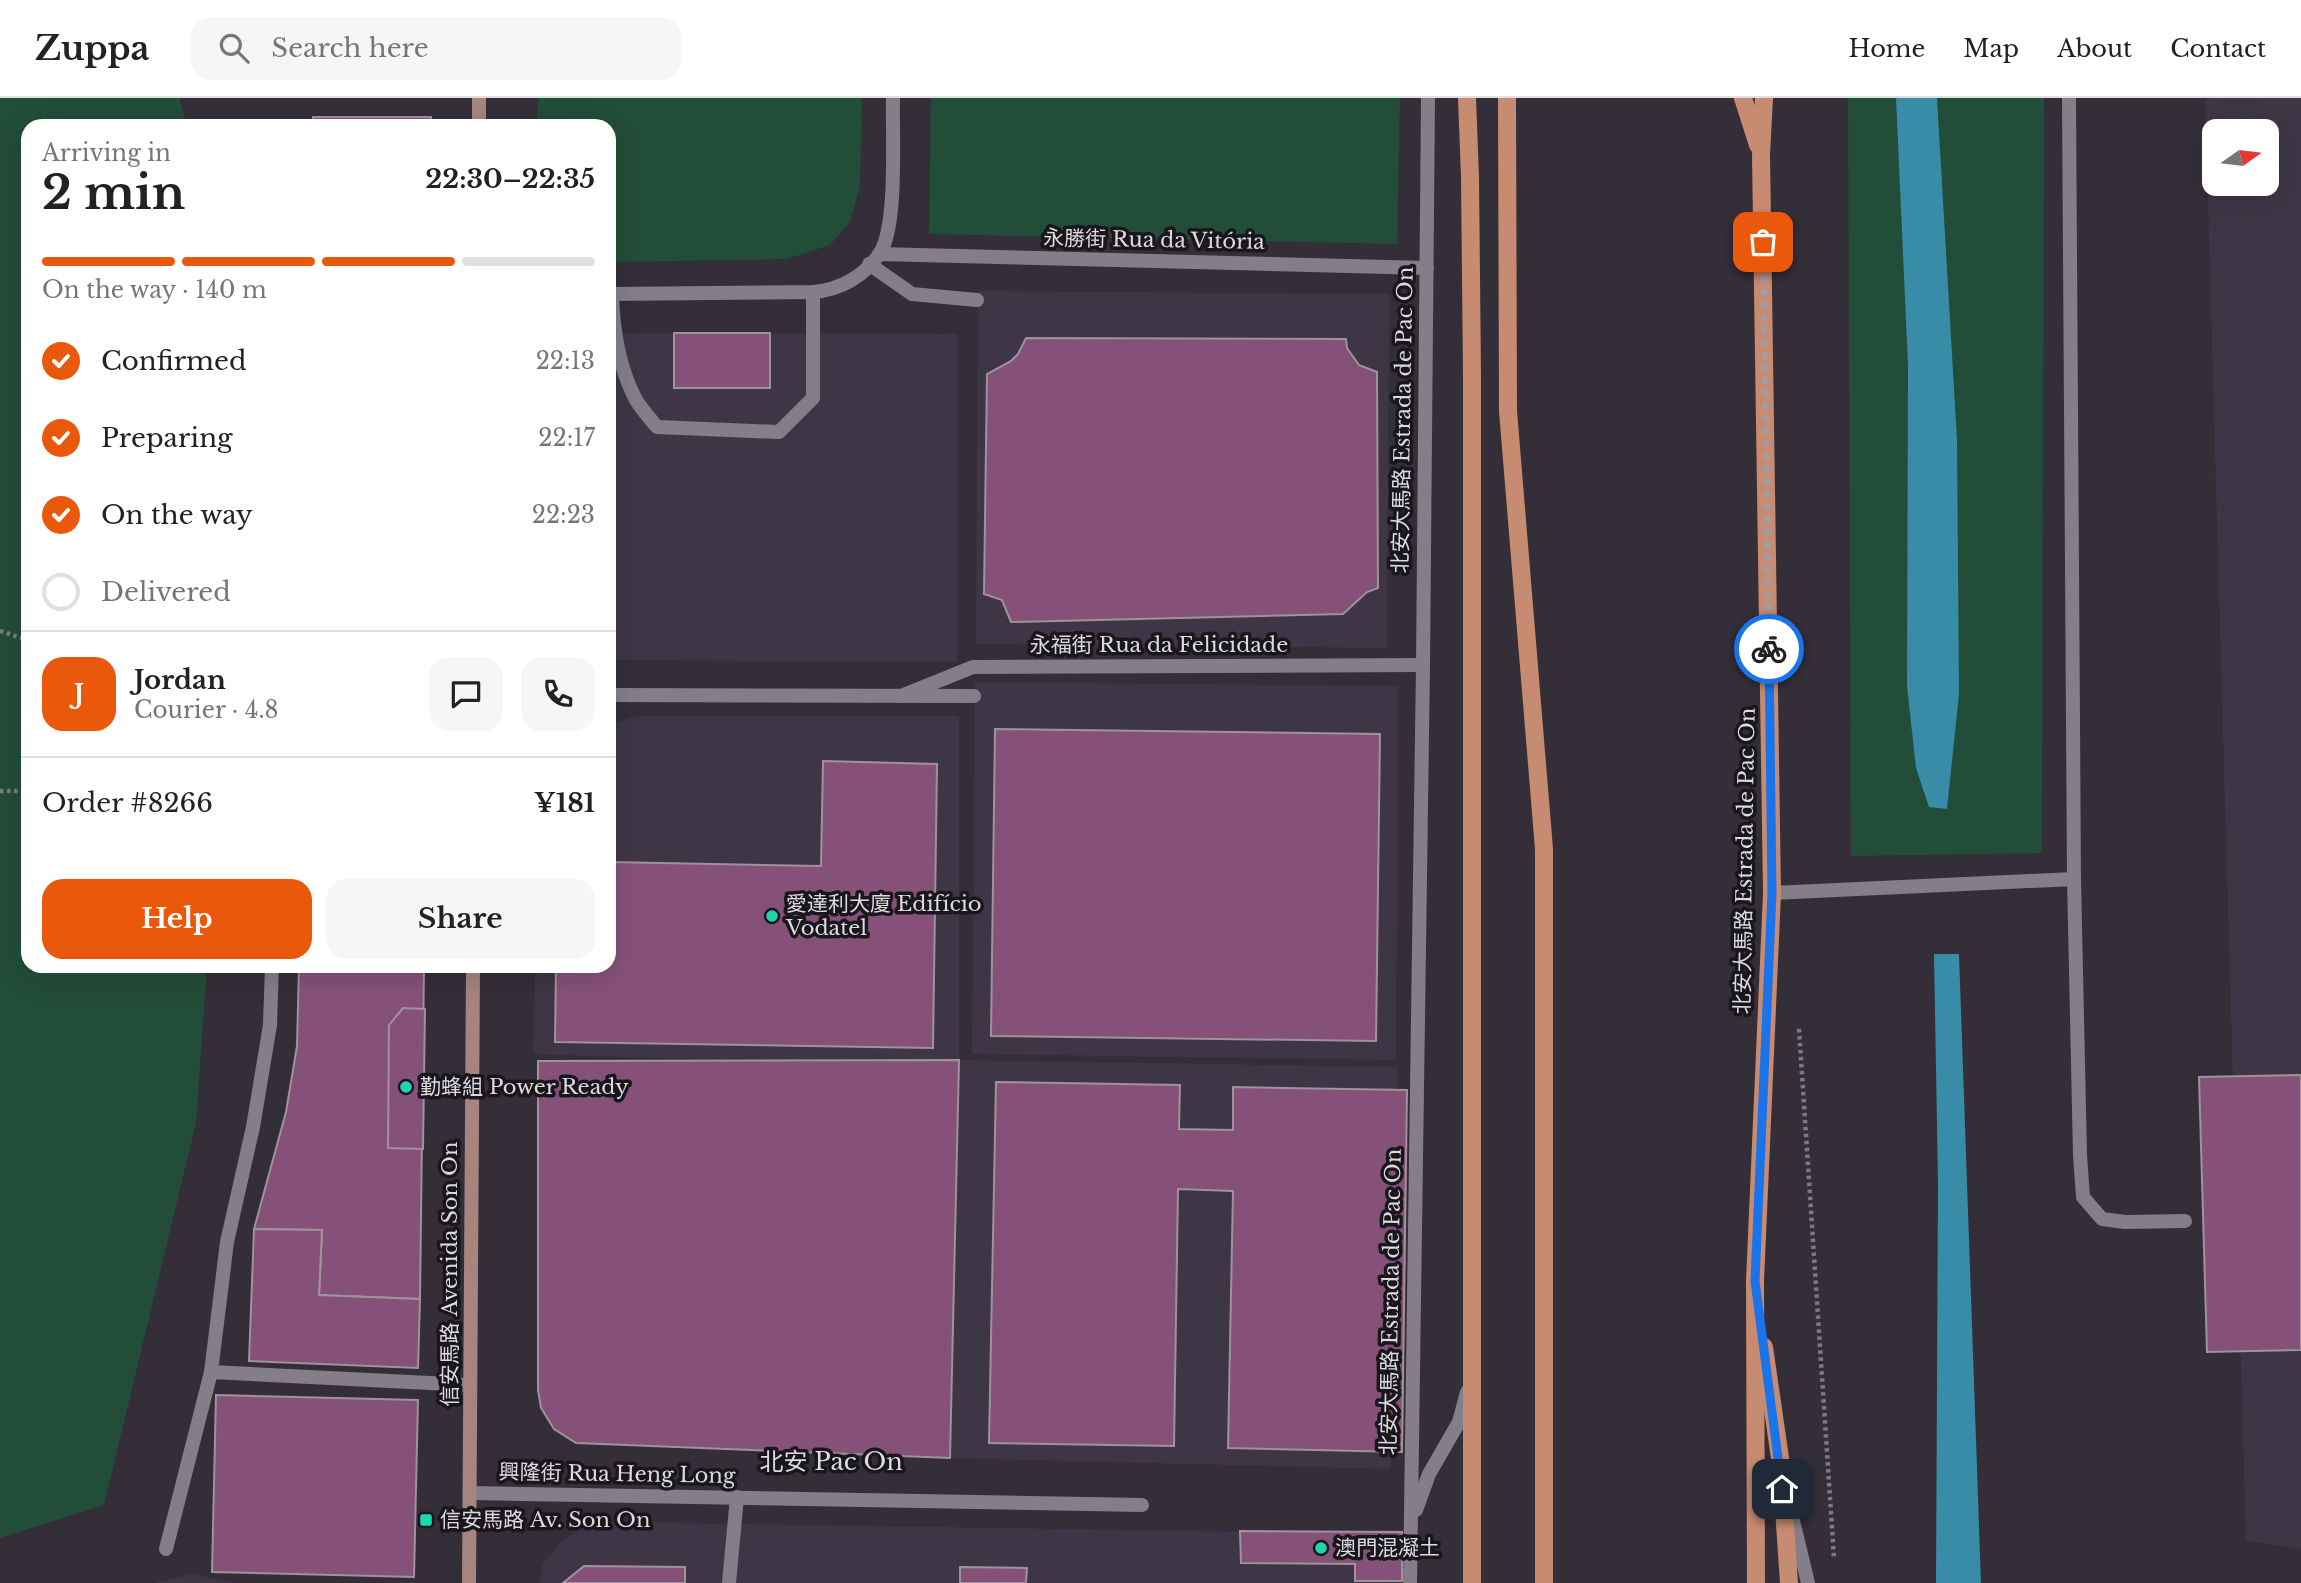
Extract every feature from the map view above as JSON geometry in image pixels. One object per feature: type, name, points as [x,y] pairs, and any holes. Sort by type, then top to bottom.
[{"type":"main road","points":[[478,119],[479,98]]},
{"type":"main road","points":[[1467,98],[1471,177],[1472,375],[1472,1583]]},
{"type":"main road","points":[[1507,98],[1508,411],[1544,849],[1544,1583]]},
{"type":"main road","points":[[1743,98],[1761,155]]},
{"type":"main road","name":"北安大馬路 Estrada de Pac On","points":[[1756,1583],[1755,1281],[1772,893],[1761,155],[1764,98]]},
{"type":"main road","name":"信安馬路 Avenida Son On","points":[[469,1583],[473,973]]},
{"type":"main road","points":[[1755,1281],[1781,1465],[1789,1583]]},
{"type":"street","points":[[616,294],[813,292],[830,291],[846,284],[874,259],[888,226],[893,98]]},
{"type":"street","name":"北安大馬路 Estrada de Pac On","points":[[1410,1583],[1428,98]]},
{"type":"street","points":[[2069,98],[2074,879],[2083,1197],[2102,1219],[2125,1222],[2185,1221]]},
{"type":"street","points":[[874,259],[912,294],[977,300]]},
{"type":"street","name":"永勝街 Rua da Vitória","points":[[874,259],[1427,268]]},
{"type":"street","points":[[616,341],[634,398],[657,427],[779,432],[813,398],[813,292]]},
{"type":"street","name":"永福街 Rua da Felicidade","points":[[901,696],[973,667],[1423,665]]},
{"type":"street","name":"永福街 Rua da Felicidade","points":[[616,695],[974,696]]},
{"type":"street","points":[[1772,893],[2074,879]]},
{"type":"street","points":[[166,1549],[211,1372],[226,1242],[253,1127],[270,1025],[272,973]]},
{"type":"street","points":[[1411,1525],[1429,1474],[1459,1422],[1473,1363]]},
{"type":"street","points":[[211,1372],[470,1385]]},
{"type":"street","points":[[1781,1465],[1808,1583]]},
{"type":"street","name":"興隆街 Rua Heng Long","points":[[470,1493],[1142,1505]]},
{"type":"street","points":[[729,1583],[737,1497]]},
{"type":"path","points":[[0,631],[21,638]]},
{"type":"path","points":[[0,791],[21,791]]},
{"type":"path","points":[[1798,1021],[1835,1568]]},
{"type":"shaded area","points":[[2205,98],[2301,98],[2301,1549],[2246,1541],[2208,196],[2279,196],[2279,119],[2206,119]]},
{"type":"shaded area","points":[[978,291],[1389,294],[1387,648],[976,644]]},
{"type":"shaded area","points":[[616,333],[957,334],[957,662],[616,660]]},
{"type":"shaded area","points":[[975,682],[1398,686],[1396,1060],[972,1054]]},
{"type":"shaded area","points":[[638,716],[959,716],[959,1060],[1397,1067],[1391,1469],[950,1458],[958,1060],[742,1061],[533,1054],[535,973],[616,973],[616,722]]},
{"type":"shaded area","points":[[608,1522],[1389,1534],[1388,1583],[539,1583],[543,1564],[558,1545],[579,1530]]},
{"type":"shaded area","points":[[192,1574],[235,1583],[155,1583]]},
{"type":"green space","points":[[0,98],[179,98],[185,119],[21,119],[21,973],[207,973],[196,1123],[104,1505],[0,1538]]},
{"type":"green space","points":[[538,98],[862,98],[860,186],[850,222],[830,245],[787,259],[616,262],[616,119],[537,119]]},
{"type":"green space","points":[[931,98],[1400,98],[1397,244],[929,234]]},
{"type":"green space","points":[[1848,98],[2044,98],[2042,853],[1851,856]]},
{"type":"water","points":[[1896,98],[1937,98],[1957,440],[1959,694],[1947,809],[1929,807],[1916,768],[1907,686],[1908,365]]},
{"type":"water","points":[[1934,954],[1959,954],[1981,1583],[1936,1583],[1938,1183]]},
{"type":"building","points":[[313,117],[431,117],[431,119]]},
{"type":"building","points":[[674,333],[770,333],[770,388],[674,388]]},
{"type":"building","points":[[1026,338],[1346,339],[1347,348],[1359,365],[1377,372],[1378,588],[1367,592],[1343,614],[1011,622],[1002,600],[984,594],[987,374],[1011,361]]},
{"type":"building","points":[[995,729],[1380,734],[1376,1041],[991,1036]]},
{"type":"building","name":"愛達利大廈 Edifício Vodatel","points":[[823,761],[937,764],[933,1048],[555,1042],[556,973],[616,973],[616,862],[821,866]]},
{"type":"building","points":[[299,973],[424,973],[420,1299],[319,1295],[322,1230],[254,1229],[286,1112],[297,1046]]},
{"type":"building","name":"勤蜂組 Power Ready","points":[[403,1008],[425,1009],[423,1149],[388,1148],[389,1025]]},
{"type":"building","points":[[959,1060],[950,1458],[576,1443],[554,1429],[541,1408],[538,1390],[538,1061]]},
{"type":"building","points":[[2301,1075],[2301,1350],[2207,1352],[2199,1077]]},
{"type":"building","points":[[996,1082],[1180,1085],[1179,1129],[1233,1130],[1233,1087],[1407,1090],[1402,1452],[1228,1448],[1233,1191],[1178,1189],[1174,1446],[989,1443]]},
{"type":"building","points":[[254,1229],[322,1230],[319,1295],[420,1299],[418,1368],[249,1361]]},
{"type":"building","points":[[216,1395],[418,1400],[414,1577],[212,1572]]},
{"type":"building","name":"澳門混凝土","points":[[1240,1531],[1402,1532],[1402,1581],[1355,1581],[1355,1564],[1241,1563]]},
{"type":"building","points":[[584,1566],[685,1567],[685,1583],[563,1583]]},
{"type":"building","points":[[960,1567],[1027,1568],[1026,1583],[960,1583]]},
{"type":"way so far","points":[[1763,242],[1769,649]]},
{"type":"place","name":"愛達利大廈 Edifício Vodatel","points":[[772,916]]},
{"type":"place","name":"勤蜂組 Power Ready","points":[[406,1087]]},
{"type":"place","name":"信安馬路 Av. Son On","points":[[426,1520]]},
{"type":"place","name":"澳門混凝土","points":[[1321,1548]]},
{"type":"district","name":"北安 Pac On","points":[[831,1462]]},
{"type":"route","points":[[1769,649],[1772,893],[1755,1281],[1782,1489]]}]
